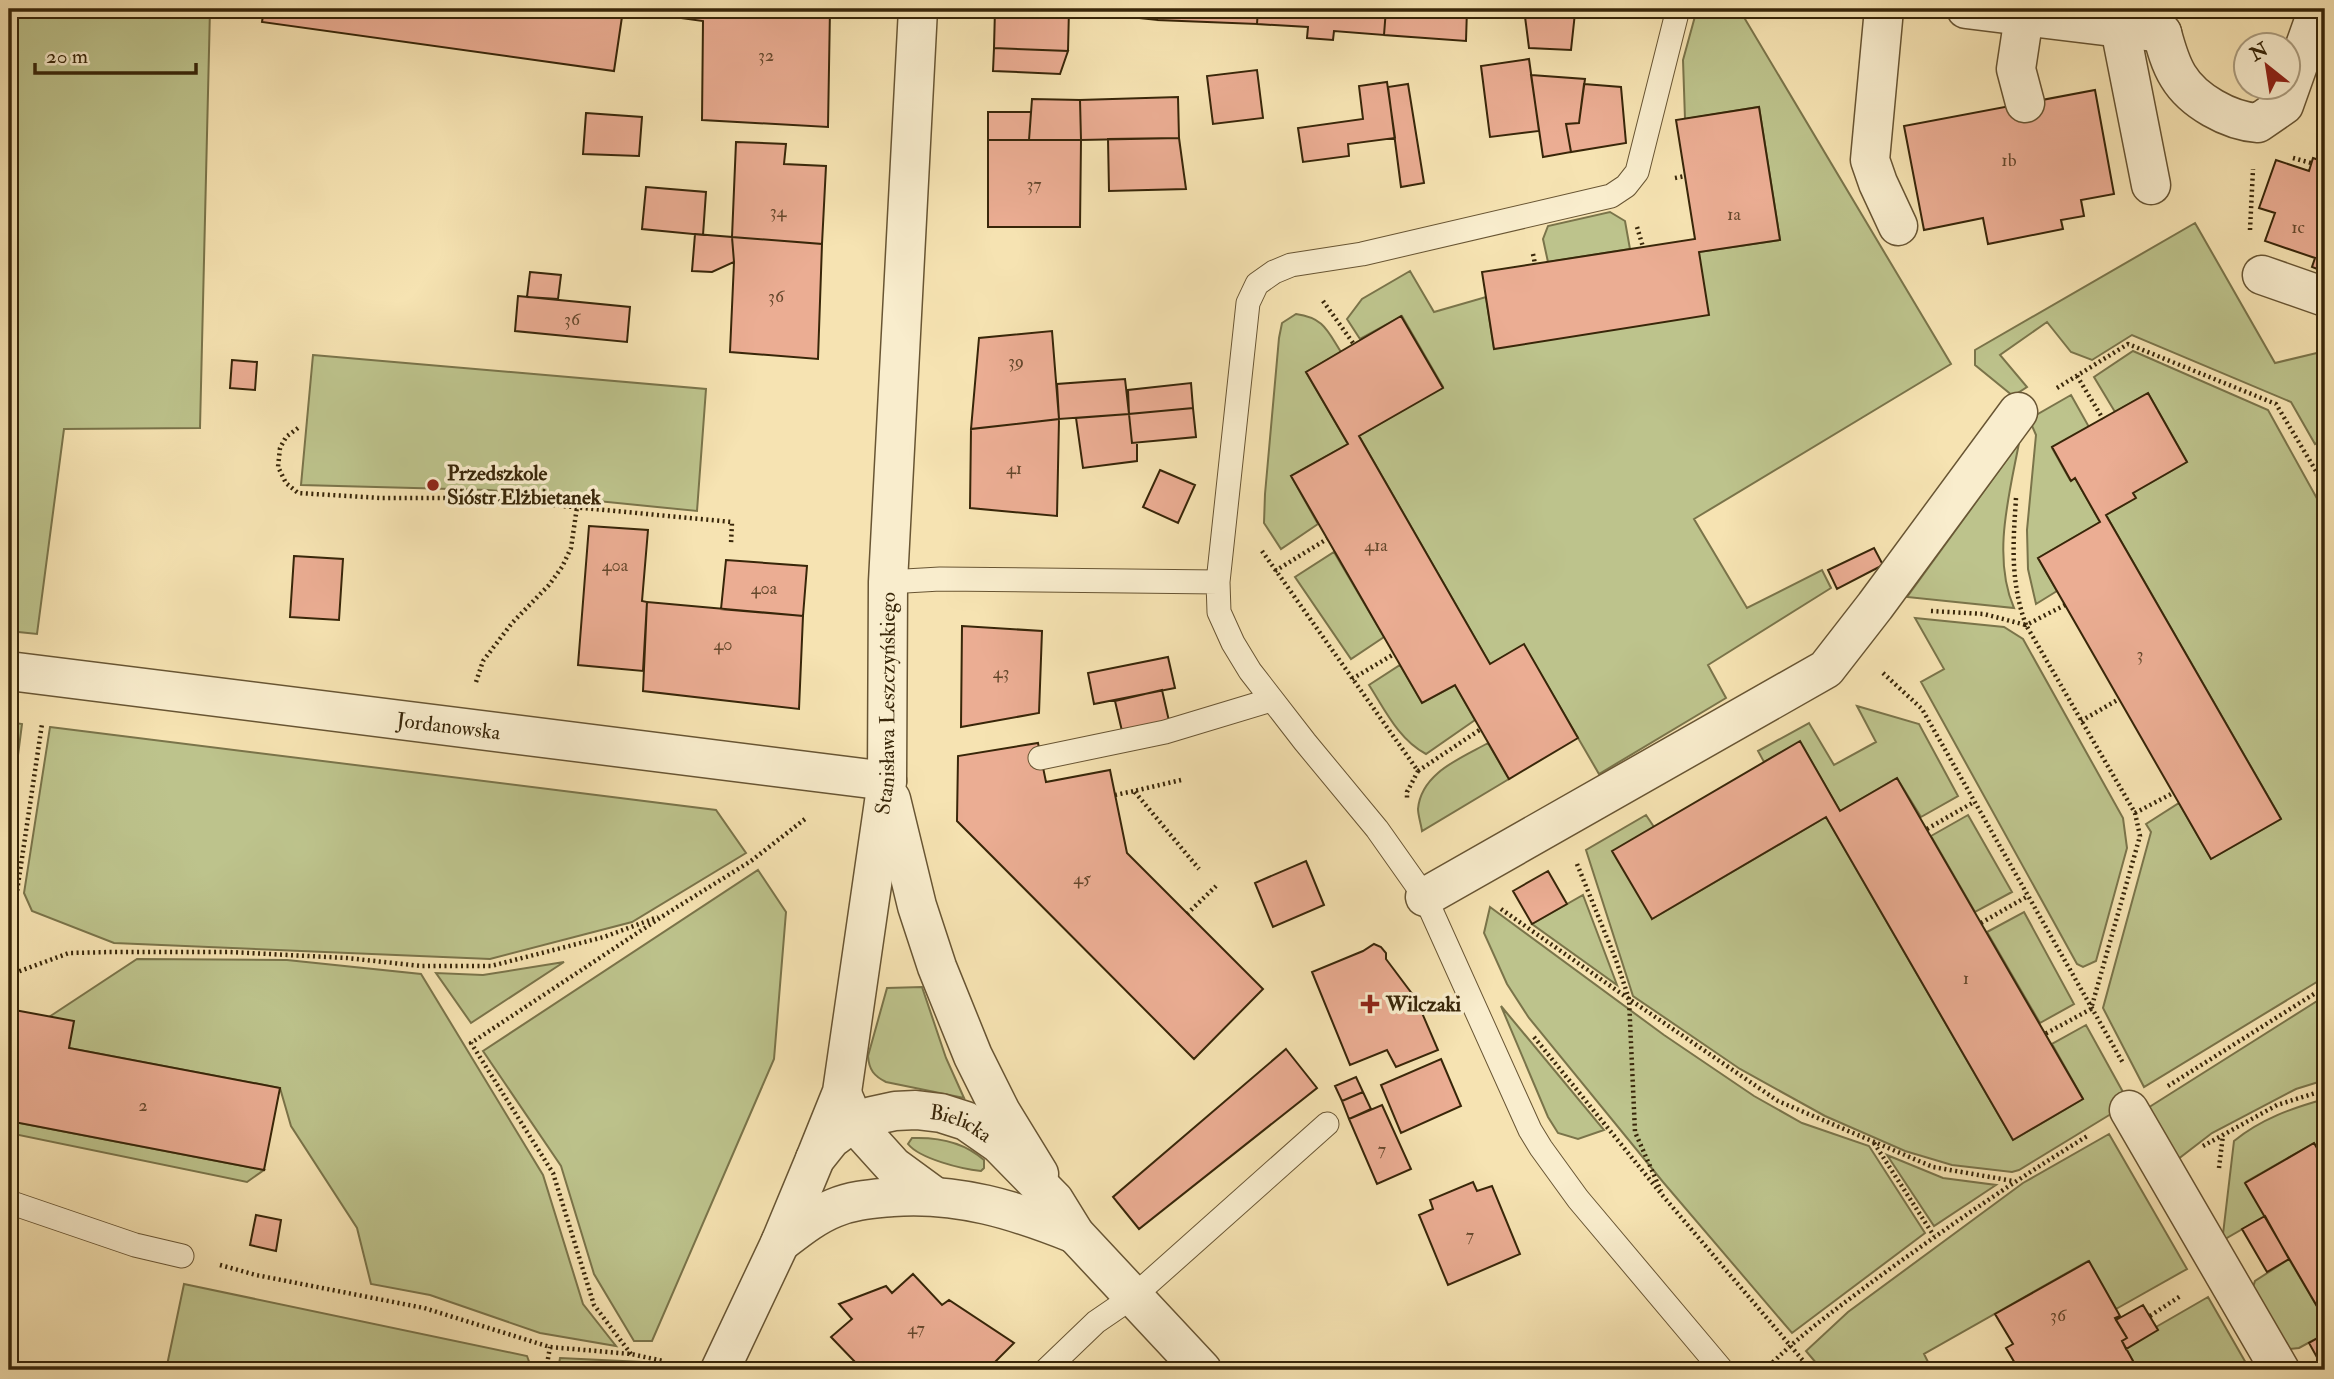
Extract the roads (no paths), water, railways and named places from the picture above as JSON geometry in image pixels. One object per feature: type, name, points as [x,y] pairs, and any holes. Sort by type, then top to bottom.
[{"type":"street","name":"Stanisława Leszczyńskiego","points":[[848,1108],[887,781],[888,582],[918,9]]},
{"type":"street","points":[[1884,9],[1870,160],[1898,226]]},
{"type":"street","points":[[1966,9],[2120,28],[2170,21],[2179,78],[2210,106],[2233,117],[2258,122],[2284,105],[2318,9]]},
{"type":"street","points":[[2024,16],[2016,69],[2025,103]]},
{"type":"street","points":[[2120,28],[2151,186]]},
{"type":"street","points":[[2262,275],[2325,297]]},
{"type":"street","points":[[1425,897],[1826,669],[2018,412]]},
{"type":"street","name":"Jordanowska","points":[[9,671],[887,781]]},
{"type":"street","points":[[887,781],[917,906],[973,1056],[1001,1112],[1054,1200]]},
{"type":"street","points":[[2137,1105],[2167,1176],[2280,1370]]},
{"type":"street","points":[[848,1108],[893,1166],[934,1196]]},
{"type":"street","name":"Bielicka","points":[[780,1243],[815,1159],[831,1139],[848,1108],[872,1116],[916,1110],[941,1113],[966,1121],[999,1144],[1054,1200],[1075,1234],[1202,1370]]},
{"type":"street","name":"Bielicka","points":[[780,1243],[808,1221],[862,1199],[934,1196],[981,1202],[1022,1213],[1075,1234]]},
{"type":"street","points":[[720,1370],[780,1243]]},
{"type":"lane","points":[[1678,9],[1637,172],[1626,186],[1611,196],[1362,254],[1291,265],[1274,272],[1257,284],[1248,303],[1218,582],[1219,612],[1233,643],[1271,699],[1377,829],[1425,897],[1541,1148],[1586,1208],[1722,1370]]},
{"type":"lane","points":[[888,582],[940,579],[1218,582]]},
{"type":"lane","points":[[1040,758],[1165,732],[1271,699]]},
{"type":"lane","points":[[1045,1370],[1096,1322],[1134,1296],[1327,1124]]},
{"type":"lane","points":[[9,1202],[135,1245],[182,1256]]},
{"type":"place","name":"Przedszkole Sióstr Elżbietanek","points":[[433,485]]},
{"type":"place","name":"Wilczaki","points":[[1370,1004]]}]
